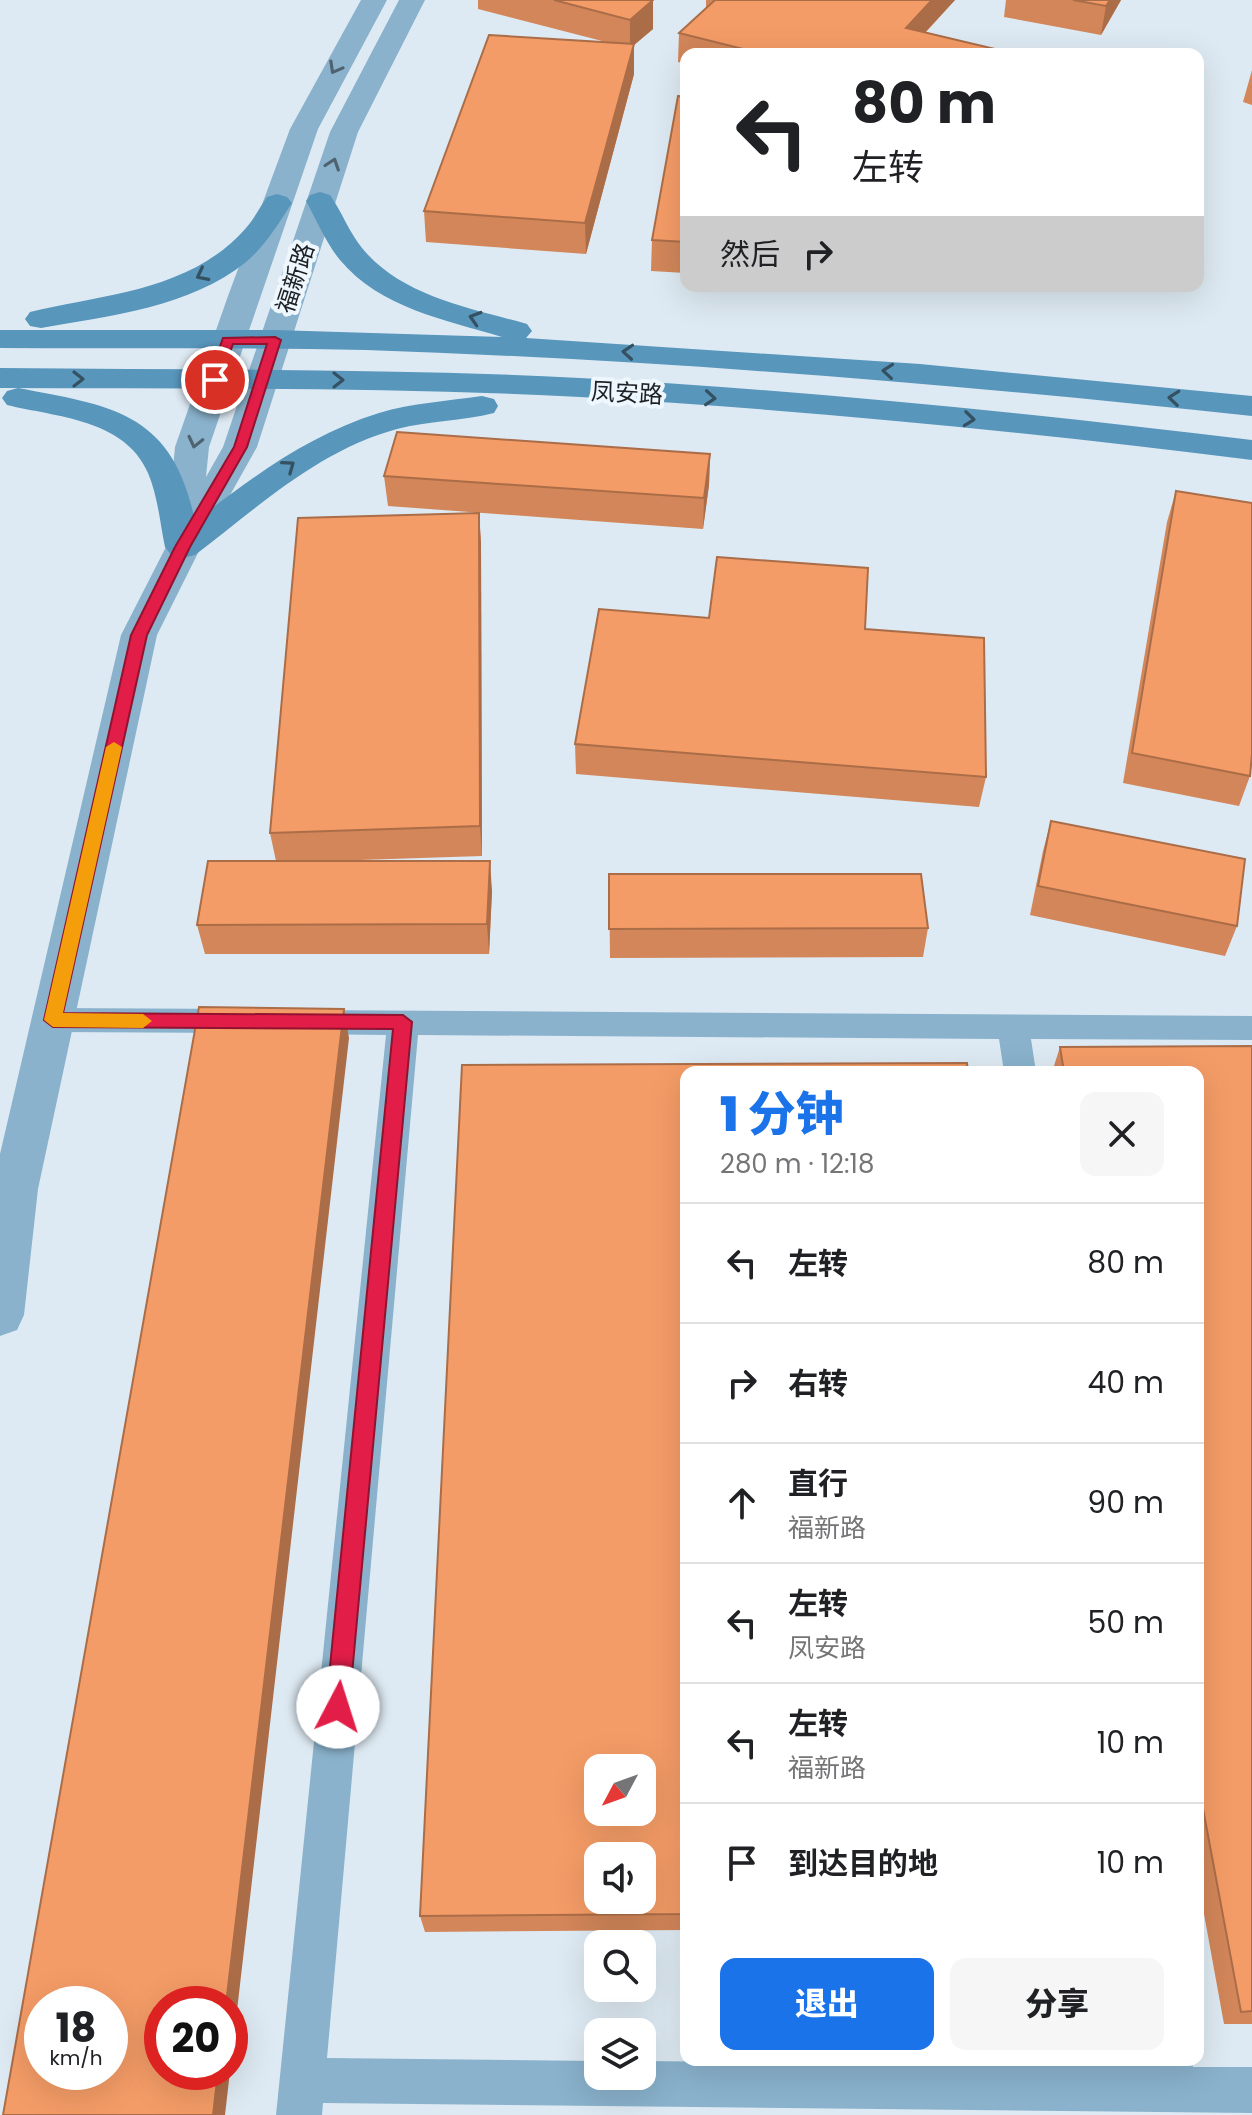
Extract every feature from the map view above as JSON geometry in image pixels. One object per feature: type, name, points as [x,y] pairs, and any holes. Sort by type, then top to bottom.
[{"type":"street","name":"福新路","points":[[183,547],[192,447],[228,340],[304,129],[374,0]]},
{"type":"street","name":"福新路","points":[[183,547],[240,447],[344,132],[412,0]]},
{"type":"street","points":[[320,201],[350,253],[383,283],[435,306],[576,349]]},
{"type":"street","points":[[0,326],[105,308],[172,289],[224,263],[243,249],[258,234],[277,203]]},
{"type":"street","name":"凤安路","points":[[0,339],[275,340],[576,349],[996,379],[1252,406]]},
{"type":"street","name":"凤安路","points":[[0,378],[355,380],[604,391],[837,406],[1252,450]]},
{"type":"street","points":[[0,1315],[15,1189],[139,635],[183,547],[305,455],[360,429],[424,414],[604,391]]},
{"type":"street","points":[[0,394],[83,411],[116,424],[142,442],[156,455],[164,471],[183,547]]},
{"type":"lane","points":[[53,1020],[1252,1028]]},
{"type":"lane","points":[[403,1022],[300,2098],[1172,2074],[1252,2090]]},
{"type":"lane","points":[[1013,1026],[1019,1066]]},
{"type":"building","points":[[554,0],[653,0],[630,20]]},
{"type":"building","points":[[715,0],[932,0],[906,28],[991,48],[739,48],[679,33]]},
{"type":"building","points":[[1073,0],[1110,0],[1106,6]]},
{"type":"building","points":[[489,35],[634,44],[585,223],[424,211]]},
{"type":"building","points":[[678,96],[680,96],[680,242],[652,240]]},
{"type":"building","points":[[397,432],[710,454],[704,498],[384,476]]},
{"type":"building","points":[[1176,491],[1252,503],[1250,776],[1132,753]]},
{"type":"building","points":[[479,513],[480,826],[270,833],[298,518]]},
{"type":"building","points":[[717,557],[868,568],[865,629],[984,638],[986,777],[575,744],[599,609],[709,618]]},
{"type":"building","points":[[1051,821],[1245,859],[1237,926],[1038,886]]},
{"type":"building","points":[[208,861],[490,861],[487,924],[197,925]]},
{"type":"building","points":[[609,874],[921,874],[928,928],[609,929]]},
{"type":"building","points":[[199,1007],[344,1009],[228,1986],[144,1986],[144,2090],[216,2090],[213,2115],[3,2115],[24,1996],[24,2090],[128,2090],[128,1986],[26,1986]]},
{"type":"building","points":[[1252,1046],[1252,2011],[1241,2012],[1204,1814],[1204,1066],[1063,1066],[1060,1047]]},
{"type":"building","points":[[967,1063],[967,1066],[680,1066],[680,1914],[420,1916],[462,1065]]},
{"type":"slow traffic","points":[[114,747],[53,1020],[143,1021]]},
{"type":"route","points":[[215,380],[228,340],[275,340],[240,447],[183,547],[139,635],[53,1020],[403,1022],[338,1707]]}]
